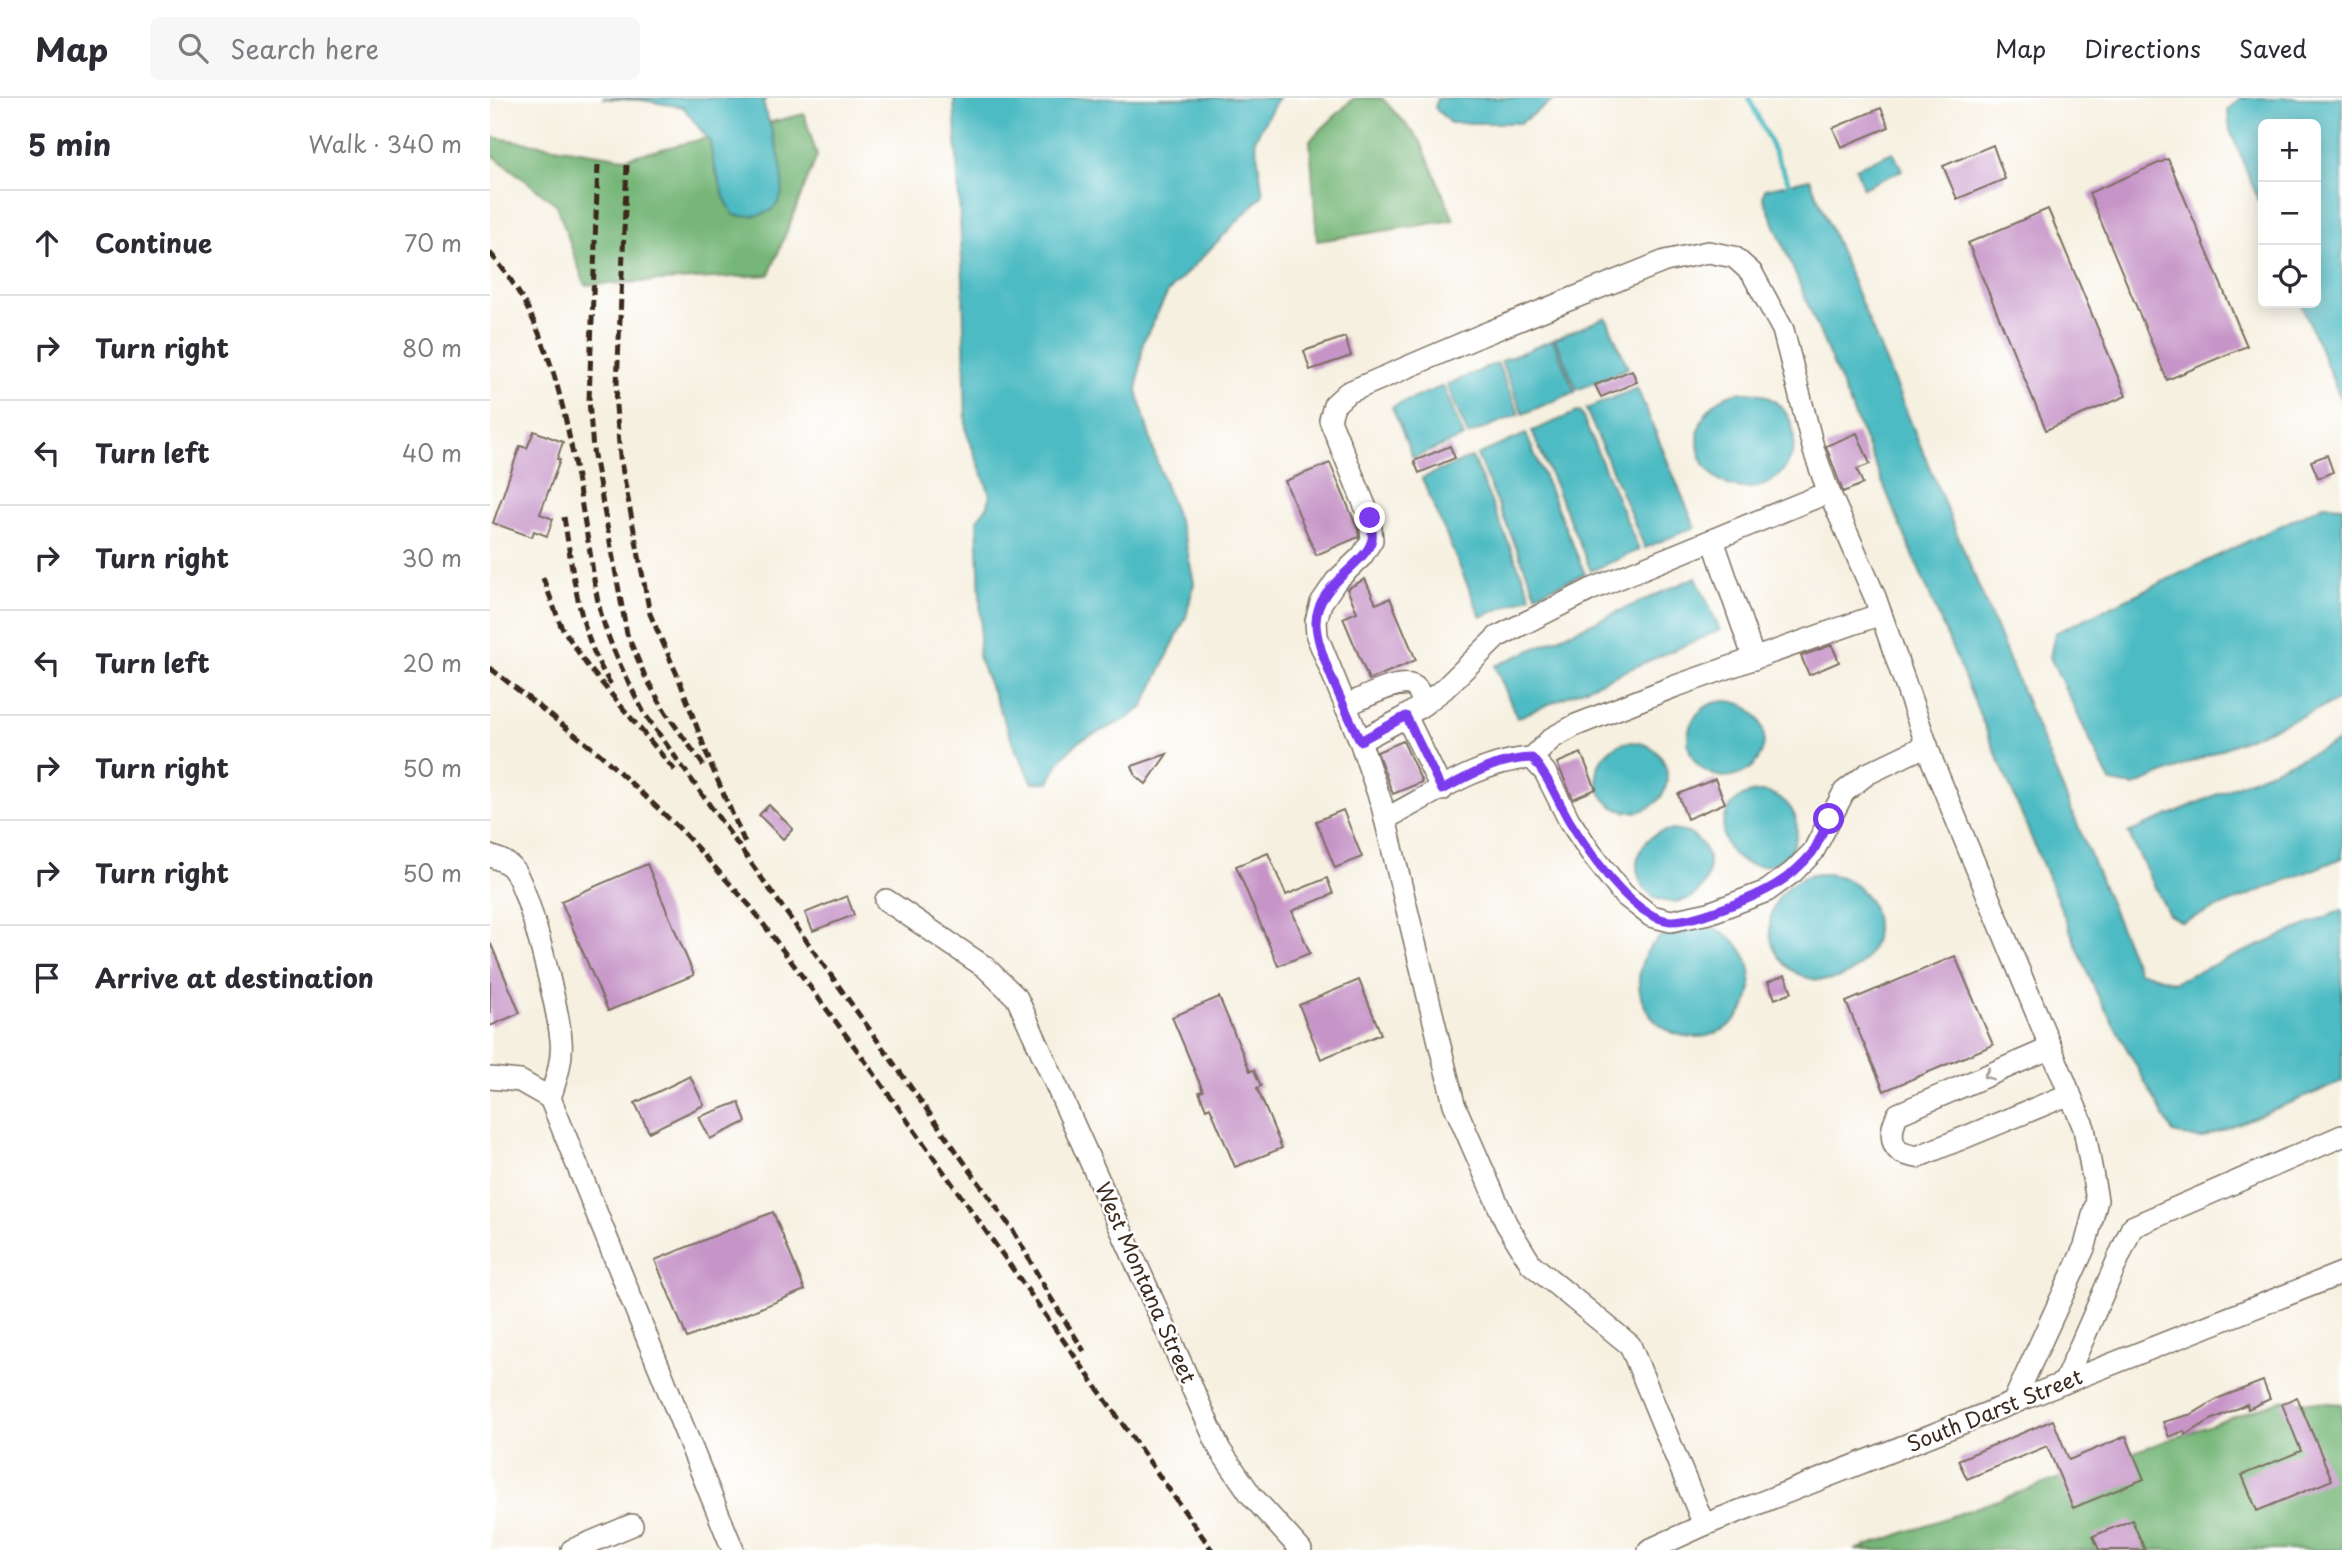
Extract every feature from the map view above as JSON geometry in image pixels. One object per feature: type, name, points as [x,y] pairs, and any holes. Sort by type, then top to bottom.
[{"type":"street","points":[[1704,1525],[1630,1345],[1531,1264],[1506,1223],[1454,1104],[1385,819],[1360,741],[1317,636],[1316,621],[1321,603],[1336,581],[1362,556],[1372,541],[1370,518],[1330,420],[1334,405],[1347,393],[1665,261],[1709,252],[1734,257],[1752,273],[1783,330],[1814,451],[1829,492],[1881,614],[1927,746],[2084,1128],[2096,1200],[2085,1246],[2013,1404]]},
{"type":"street","points":[[1360,741],[1406,716],[1444,689],[1497,637],[1590,590],[1829,492]]},
{"type":"street","points":[[1713,540],[1754,659]]},
{"type":"street","points":[[1385,819],[1487,766],[1512,759],[1532,758],[1552,738],[1576,725],[1673,687],[1881,614]]},
{"type":"street","points":[[1345,706],[1395,685],[1408,683],[1416,687],[1424,704]]},
{"type":"street","points":[[1406,716],[1442,790]]},
{"type":"street","points":[[1532,758],[1545,772],[1569,820],[1591,853],[1623,894],[1651,916],[1671,921],[1709,913],[1767,891],[1793,872],[1813,852],[1844,792],[1867,774],[1927,746]]},
{"type":"street","points":[[490,856],[513,868],[521,882],[541,953],[561,1041],[560,1065],[550,1098]]},
{"type":"street","name":"West Montana Street","points":[[886,900],[985,967],[1017,998],[1220,1450],[1251,1495],[1301,1550]]},
{"type":"street","points":[[2051,1048],[1898,1114],[1892,1127],[1893,1141],[1900,1152],[1917,1157],[2070,1094]]},
{"type":"street","points":[[490,1078],[520,1081],[550,1098],[733,1550]]},
{"type":"street","points":[[2064,1383],[2133,1227],[2342,1136]]},
{"type":"street","name":"South Darst Street","points":[[1649,1550],[1704,1525],[2342,1273]]},
{"type":"street","points":[[572,1550],[632,1525]]},
{"type":"green space","points":[[1354,98],[1382,98],[1420,140],[1454,220],[1317,241],[1310,140]]},
{"type":"green space","points":[[804,114],[817,156],[769,275],[585,285],[556,204],[490,153],[490,137],[625,158]]},
{"type":"green space","points":[[2282,1400],[2342,1404],[2342,1550],[1855,1550]]},
{"type":"water","points":[[602,98],[766,98],[763,103],[775,140],[783,179],[781,195],[774,208],[758,215],[734,215],[725,199],[713,162],[710,142],[683,107],[641,100]]},
{"type":"water","points":[[954,98],[1278,98],[1255,139],[1263,195],[1168,292],[1143,342],[1137,391],[1156,459],[1185,540],[1194,583],[1186,617],[1143,707],[1127,719],[1079,741],[1061,759],[1049,782],[1033,783],[1016,750],[978,656],[981,623],[977,519],[988,506],[990,494],[966,431],[963,279]]},
{"type":"water","points":[[1437,98],[1557,98],[1520,123],[1450,123],[1435,108]]},
{"type":"water","points":[[2240,98],[2342,98],[2342,402],[2303,308],[2321,308],[2321,119],[2258,119],[2258,199],[2230,130],[2228,110]]},
{"type":"water","points":[[1893,152],[1902,170],[1863,188],[1856,168]]},
{"type":"water","points":[[1810,179],[2138,971],[2174,982],[2342,910],[2342,1082],[2200,1139],[2173,1133],[2096,992],[1763,197],[1765,189]]},
{"type":"water","points":[[1606,317],[1628,368],[1577,390],[1555,339]]},
{"type":"water","points":[[1553,340],[1575,392],[1523,414],[1501,361]]},
{"type":"water","points":[[1497,363],[1519,414],[1468,435],[1447,385]]},
{"type":"water","points":[[1443,386],[1464,437],[1413,458],[1392,407]]},
{"type":"water","points":[[1637,388],[1695,527],[1645,548],[1586,409]]},
{"type":"water","points":[[1746,392],[1764,396],[1780,406],[1790,422],[1794,440],[1790,458],[1780,474],[1764,484],[1746,488],[1728,484],[1712,474],[1702,458],[1698,440],[1702,422],[1712,406],[1728,396]]},
{"type":"water","points":[[1580,411],[1639,550],[1591,571],[1532,431]]},
{"type":"water","points":[[1526,434],[1585,574],[1536,594],[1477,455]]},
{"type":"water","points":[[1472,457],[1531,596],[1481,617],[1422,478]]},
{"type":"water","points":[[2324,505],[2342,506],[2342,699],[2134,786],[2110,782],[2050,657],[2055,633]]},
{"type":"water","points":[[1696,577],[1720,630],[1517,718],[1495,666]]},
{"type":"water","points":[[1726,701],[1741,704],[1753,712],[1761,724],[1764,739],[1761,754],[1753,766],[1741,774],[1726,777],[1711,774],[1699,766],[1691,754],[1688,739],[1691,724],[1699,712],[1711,704]]},
{"type":"water","points":[[2342,740],[2342,858],[2182,922],[2169,915],[2128,833]]},
{"type":"water","points":[[1639,742],[1652,748],[1661,757],[1665,763],[1665,791],[1657,802],[1646,810],[1625,812],[1607,802],[1599,791],[1597,770],[1607,752],[1618,744]]},
{"type":"water","points":[[1753,792],[1767,792],[1781,798],[1791,808],[1797,829],[1791,850],[1781,860],[1767,866],[1753,866],[1739,860],[1729,850],[1723,836],[1723,822],[1729,808],[1739,798]]},
{"type":"water","points":[[1673,830],[1693,836],[1703,846],[1709,866],[1703,886],[1693,896],[1673,902],[1653,896],[1643,886],[1637,866],[1643,846],[1653,836]]},
{"type":"water","points":[[1823,874],[1843,878],[1860,890],[1872,907],[1876,927],[1872,947],[1860,964],[1843,976],[1823,980],[1803,976],[1786,964],[1774,947],[1770,927],[1774,907],[1786,890],[1803,878]]},
{"type":"water","points":[[1695,925],[1717,929],[1735,941],[1747,959],[1751,981],[1747,1003],[1735,1021],[1717,1033],[1695,1037],[1673,1033],[1655,1021],[1643,1003],[1639,981],[1643,959],[1655,941],[1673,929]]},
{"type":"building","points":[[1881,108],[1889,127],[1841,147],[1833,128]]},
{"type":"building","points":[[1993,145],[2005,179],[1957,199],[1943,166]]},
{"type":"building","points":[[2168,159],[2247,346],[2167,380],[2089,193]]},
{"type":"building","points":[[2048,209],[2126,396],[2046,430],[1968,243]]},
{"type":"building","points":[[1345,337],[1351,356],[1310,370],[1304,351]]},
{"type":"building","points":[[1632,370],[1637,382],[1601,397],[1595,385]]},
{"type":"building","points":[[534,431],[563,442],[557,459],[560,460],[540,514],[553,519],[547,536],[534,531],[532,537],[493,523],[520,446],[527,448]]},
{"type":"building","points":[[1857,433],[1870,464],[1857,469],[1863,484],[1843,492],[1826,446]]},
{"type":"building","points":[[1450,446],[1455,458],[1419,473],[1414,461]]},
{"type":"building","points":[[2327,455],[2333,472],[2318,478],[2311,461]]},
{"type":"building","points":[[1330,463],[1359,537],[1316,555],[1285,481]]},
{"type":"building","points":[[1365,579],[1376,604],[1390,598],[1416,660],[1369,680],[1343,618],[1357,612],[1347,589]]},
{"type":"building","points":[[1832,645],[1839,662],[1809,675],[1801,656]]},
{"type":"building","points":[[1403,741],[1422,782],[1393,794],[1377,752]]},
{"type":"building","points":[[1581,753],[1596,789],[1573,799],[1557,763]]},
{"type":"building","points":[[1167,754],[1146,784],[1136,776],[1132,766]]},
{"type":"building","points":[[1715,779],[1725,803],[1687,819],[1678,794]]},
{"type":"building","points":[[769,805],[793,829],[783,839],[759,815]]},
{"type":"building","points":[[1343,810],[1362,857],[1335,868],[1316,821]]},
{"type":"building","points":[[1268,853],[1286,895],[1327,878],[1333,894],[1292,911],[1310,953],[1278,966],[1236,866]]},
{"type":"building","points":[[647,864],[694,975],[608,1011],[561,901]]},
{"type":"building","points":[[847,896],[854,915],[813,931],[805,913]]},
{"type":"building","points":[[490,942],[520,1013],[490,1026]]},
{"type":"building","points":[[1955,956],[1993,1045],[1884,1091],[1846,1002]]},
{"type":"building","points":[[1785,975],[1792,992],[1775,999],[1768,982]]},
{"type":"building","points":[[1359,980],[1381,1034],[1321,1059],[1299,1005]]},
{"type":"building","points":[[1219,997],[1250,1071],[1254,1070],[1261,1086],[1257,1088],[1282,1148],[1235,1167],[1210,1107],[1206,1109],[1199,1092],[1203,1091],[1172,1017]]},
{"type":"building","points":[[690,1076],[704,1105],[649,1132],[635,1103]]},
{"type":"building","points":[[739,1102],[746,1122],[710,1139],[699,1117]]},
{"type":"building","points":[[773,1212],[805,1290],[687,1338],[655,1260]]},
{"type":"building","points":[[2263,1381],[2270,1399],[2248,1409],[2247,1404],[2185,1435],[2184,1431],[2169,1437],[2163,1422],[2192,1414],[2219,1398]]},
{"type":"building","points":[[2297,1397],[2332,1480],[2257,1511],[2242,1475],[2301,1451],[2282,1404]]},
{"type":"building","points":[[2053,1420],[2069,1460],[2126,1436],[2144,1479],[2073,1508],[2047,1446],[1967,1479],[1958,1460]]},
{"type":"building","points":[[2132,1520],[2145,1550],[2099,1550],[2093,1536]]},
{"type":"waterway","points":[[1749,98],[1789,183]]},
{"type":"railway","points":[[598,165],[589,400],[593,450],[627,634],[645,676],[666,713],[704,766]]},
{"type":"railway","points":[[627,165],[616,406],[620,457],[650,614],[745,843]]},
{"type":"railway","points":[[490,253],[514,285],[548,356],[569,434],[600,610],[613,649],[644,713],[1014,1232],[1084,1351]]},
{"type":"railway","points":[[564,517],[574,582],[585,626],[592,647],[612,686]]},
{"type":"railway","points":[[543,578],[561,626],[586,664],[677,773]]},
{"type":"railway","points":[[490,668],[601,755],[679,828],[750,906],[868,1065],[1212,1550]]},
{"type":"route","points":[[1370,518],[1372,541],[1362,556],[1336,581],[1321,603],[1316,621],[1317,636],[1360,741],[1406,716],[1442,790],[1487,766],[1512,759],[1532,758],[1545,772],[1569,820],[1591,853],[1623,894],[1651,916],[1671,921],[1709,913],[1767,891],[1793,872],[1813,852],[1829,819]]}]
